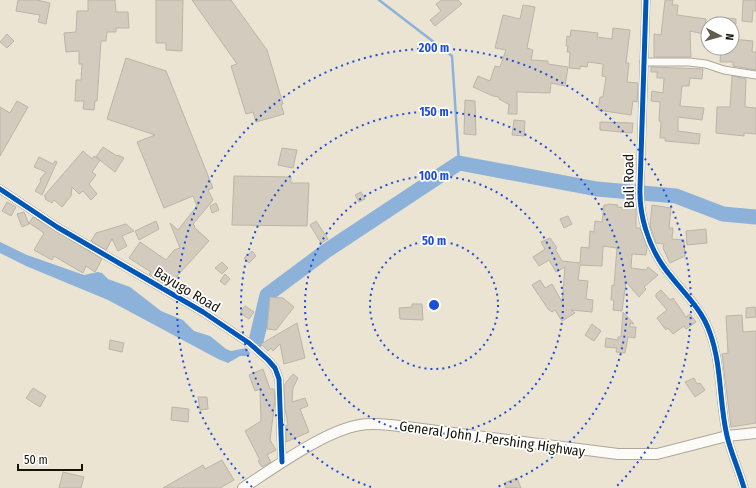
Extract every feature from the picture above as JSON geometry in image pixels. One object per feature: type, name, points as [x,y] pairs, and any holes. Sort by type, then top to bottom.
[{"type":"main road","name":"General John J. Pershing Highway","points":[[243,488],[282,462],[345,429],[373,424],[618,454],[657,454],[727,436],[756,434]]},
{"type":"street","name":"Buli Road","points":[[646,0],[640,188],[640,203],[643,221],[657,256],[699,310],[711,335],[727,436],[744,488]]},
{"type":"street","points":[[644,62],[690,62],[706,64],[724,70],[756,75]]},
{"type":"street","name":"Bayugo Road","points":[[0,189],[57,227],[203,312],[249,343],[268,360],[275,368],[279,379],[282,462]]},
{"type":"water","points":[[0,242],[27,255],[84,275],[98,272],[102,273],[108,279],[130,287],[161,311],[183,320],[194,331],[210,336],[226,349],[231,351],[246,348],[250,353],[249,356],[240,356],[228,363],[218,359],[108,300],[26,266],[0,253]]},
{"type":"building","points":[[18,0],[37,0],[50,3],[46,24],[38,22],[40,15],[16,11]]},
{"type":"building","points":[[88,0],[115,0],[116,12],[128,12],[129,28],[116,28],[116,32],[107,32],[106,41],[101,41],[97,101],[95,101],[94,110],[83,109],[84,101],[75,101],[76,80],[81,80],[82,64],[79,64],[79,51],[66,52],[64,33],[76,32],[77,11],[88,11]]},
{"type":"building","points":[[156,0],[183,0],[182,51],[166,50],[166,43],[156,43]]},
{"type":"building","points":[[192,0],[231,0],[267,50],[283,104],[281,104],[284,114],[256,122],[253,112],[246,114],[231,66],[237,64]]},
{"type":"building","points":[[442,0],[458,0],[462,4],[435,26],[430,20],[441,11],[436,4]]},
{"type":"building","points":[[665,0],[673,0],[672,5],[678,5],[677,15],[700,18],[700,33],[690,31],[691,57],[654,57],[654,34],[661,35]]},
{"type":"building","points":[[743,0],[756,0],[756,11],[753,11],[752,22],[742,21]]},
{"type":"building","points":[[523,5],[535,7],[527,48],[533,50],[531,60],[548,61],[548,64],[568,67],[565,86],[551,83],[550,93],[517,92],[517,114],[508,114],[509,104],[499,99],[499,97],[493,96],[473,87],[478,76],[490,81],[495,66],[500,67],[506,50],[495,48],[503,15],[520,19]]},
{"type":"building","points":[[613,28],[630,30],[626,63],[629,63],[627,82],[638,83],[637,102],[633,101],[631,115],[598,110],[600,97],[603,97],[606,77],[602,76],[603,64],[588,62],[587,67],[580,66],[580,69],[569,68],[570,52],[567,52],[568,46],[566,46],[567,36],[570,37],[571,30],[598,33],[597,37],[612,39]]},
{"type":"building","points":[[7,34],[14,41],[7,48],[0,42]]},
{"type":"building","points":[[740,40],[753,41],[752,52],[756,52],[756,70],[733,66],[733,62],[720,62],[720,56],[740,56]]},
{"type":"building","points":[[126,58],[166,71],[213,188],[208,190],[213,200],[193,224],[195,226],[194,227],[209,241],[168,286],[149,274],[151,272],[129,258],[140,242],[166,260],[174,250],[180,248],[170,223],[178,230],[197,206],[193,196],[164,208],[137,142],[155,135],[107,119]]},
{"type":"building","points":[[651,67],[703,69],[702,79],[690,78],[689,86],[682,86],[680,106],[704,108],[702,120],[678,117],[678,131],[700,134],[699,144],[665,141],[665,138],[660,138],[660,102],[651,101],[652,91],[663,93],[664,78],[657,78],[657,72],[651,72]]},
{"type":"building","points":[[732,76],[746,79],[745,107],[756,108],[756,134],[744,133],[744,136],[716,133],[717,107],[730,107]]},
{"type":"building","points":[[465,100],[475,101],[476,135],[464,134]]},
{"type":"building","points":[[17,101],[28,107],[0,156],[0,107],[10,113]]},
{"type":"building","points":[[514,120],[525,121],[524,136],[512,135]]},
{"type":"building","points":[[600,122],[633,123],[632,133],[600,130]]},
{"type":"building","points":[[103,147],[117,156],[118,155],[124,158],[115,172],[96,157]]},
{"type":"building","points":[[282,148],[297,150],[293,168],[278,165]]},
{"type":"building","points":[[83,151],[92,159],[94,156],[100,160],[92,172],[96,175],[89,184],[97,194],[91,200],[83,191],[79,194],[72,187],[71,196],[62,207],[54,200],[52,203],[45,199],[46,197],[44,196]]},
{"type":"building","points":[[39,157],[53,164],[55,161],[57,162],[42,195],[35,191],[41,181],[40,179],[46,172],[34,167]]},
{"type":"building","points":[[234,176],[291,177],[291,183],[309,183],[307,226],[232,225]]},
{"type":"building","points":[[361,192],[365,199],[359,202],[355,195]]},
{"type":"building","points":[[7,202],[16,207],[11,216],[2,211]]},
{"type":"building","points":[[216,203],[219,210],[212,213],[210,206]]},
{"type":"building","points":[[604,205],[618,205],[617,207],[636,209],[636,228],[640,228],[647,247],[646,255],[632,254],[631,268],[646,270],[648,267],[658,275],[644,287],[646,289],[639,297],[626,282],[622,311],[613,310],[614,300],[611,300],[612,285],[614,286],[617,248],[603,246],[602,266],[580,265],[578,280],[588,281],[586,299],[593,300],[592,312],[571,310],[575,313],[562,321],[555,310],[552,312],[548,309],[532,285],[540,280],[545,288],[552,284],[562,302],[565,267],[556,272],[549,260],[539,266],[533,257],[545,249],[541,242],[550,238],[557,248],[555,249],[562,261],[580,263],[581,247],[589,248],[590,231],[594,232],[595,221],[602,222]]},
{"type":"building","points":[[652,205],[671,208],[669,228],[673,228],[672,239],[684,240],[685,256],[670,263],[663,248],[664,244],[656,243],[650,226]]},
{"type":"building","points":[[24,212],[29,224],[22,227],[17,214]]},
{"type":"building","points":[[568,216],[572,224],[564,228],[560,219]]},
{"type":"building","points":[[33,217],[102,259],[95,272],[86,266],[83,273],[54,256],[52,260],[34,250],[44,233],[29,223]]},
{"type":"building","points":[[156,221],[159,229],[139,240],[135,231]]},
{"type":"building","points":[[316,221],[328,239],[321,243],[310,225]]},
{"type":"building","points":[[126,224],[134,231],[122,236],[127,246],[118,251],[112,239],[106,250],[91,241],[96,233]]},
{"type":"building","points":[[706,229],[707,243],[687,245],[686,231]]},
{"type":"building","points":[[252,251],[256,256],[249,263],[244,258]]},
{"type":"building","points":[[222,262],[228,268],[222,274],[215,268]]},
{"type":"building","points":[[225,274],[230,279],[225,285],[220,281]]},
{"type":"building","points":[[661,290],[670,300],[673,298],[686,317],[690,314],[696,322],[686,329],[684,326],[673,334],[668,328],[666,330],[657,318],[667,310],[656,297],[656,294]]},
{"type":"building","points":[[270,297],[283,298],[294,307],[276,330],[267,329]]},
{"type":"building","points":[[412,304],[422,304],[423,320],[400,319],[399,308],[412,307]]},
{"type":"building","points":[[245,306],[254,312],[249,319],[240,313]]},
{"type":"building","points":[[755,307],[756,317],[746,318],[746,308]]},
{"type":"building","points":[[623,312],[634,324],[630,323],[630,327],[636,327],[635,338],[628,337],[625,353],[616,352],[617,348],[605,347],[606,338],[618,340],[618,337],[621,337]]},
{"type":"building","points":[[742,315],[743,332],[756,331],[756,423],[731,427],[722,354],[728,353],[726,316]]},
{"type":"building","points":[[297,323],[305,358],[284,364],[280,344],[273,351],[271,348],[268,351],[261,344]]},
{"type":"building","points":[[592,324],[601,331],[594,341],[585,335]]},
{"type":"building","points":[[110,340],[124,343],[122,352],[109,349]]},
{"type":"building","points":[[263,369],[270,389],[274,389],[275,401],[270,440],[276,450],[267,455],[271,462],[262,467],[245,431],[261,421],[260,389],[255,391],[249,375]]},
{"type":"building","points":[[293,374],[298,378],[293,388],[292,402],[305,398],[308,406],[300,409],[309,432],[286,442],[286,426],[288,425],[285,408],[284,385]]},
{"type":"building","points":[[694,378],[697,384],[700,383],[705,390],[695,397],[685,382]]},
{"type":"building","points":[[33,388],[46,396],[40,407],[26,398]]},
{"type":"building","points":[[198,397],[207,397],[208,409],[200,410]]},
{"type":"building","points":[[172,407],[189,409],[188,422],[171,420]]},
{"type":"building","points":[[222,460],[234,480],[220,488],[163,488],[203,465],[205,469]]},
{"type":"building","points":[[63,472],[84,477],[81,488],[59,488]]},
{"type":"building","points":[[517,478],[521,488],[506,488],[504,483]]},
{"type":"waterway","points":[[379,0],[452,56],[459,163]]},
{"type":"waterway","points":[[256,341],[267,295],[326,251],[459,163],[597,189],[676,196],[723,214],[756,217]]},
{"type":"cycle path","points":[[646,0],[640,188],[643,219],[649,239],[663,266],[701,314],[710,333],[717,358],[724,423],[744,488]]},
{"type":"cycle path","points":[[0,189],[57,227],[203,312],[249,343],[268,360],[275,368],[279,379],[282,462]]}]
